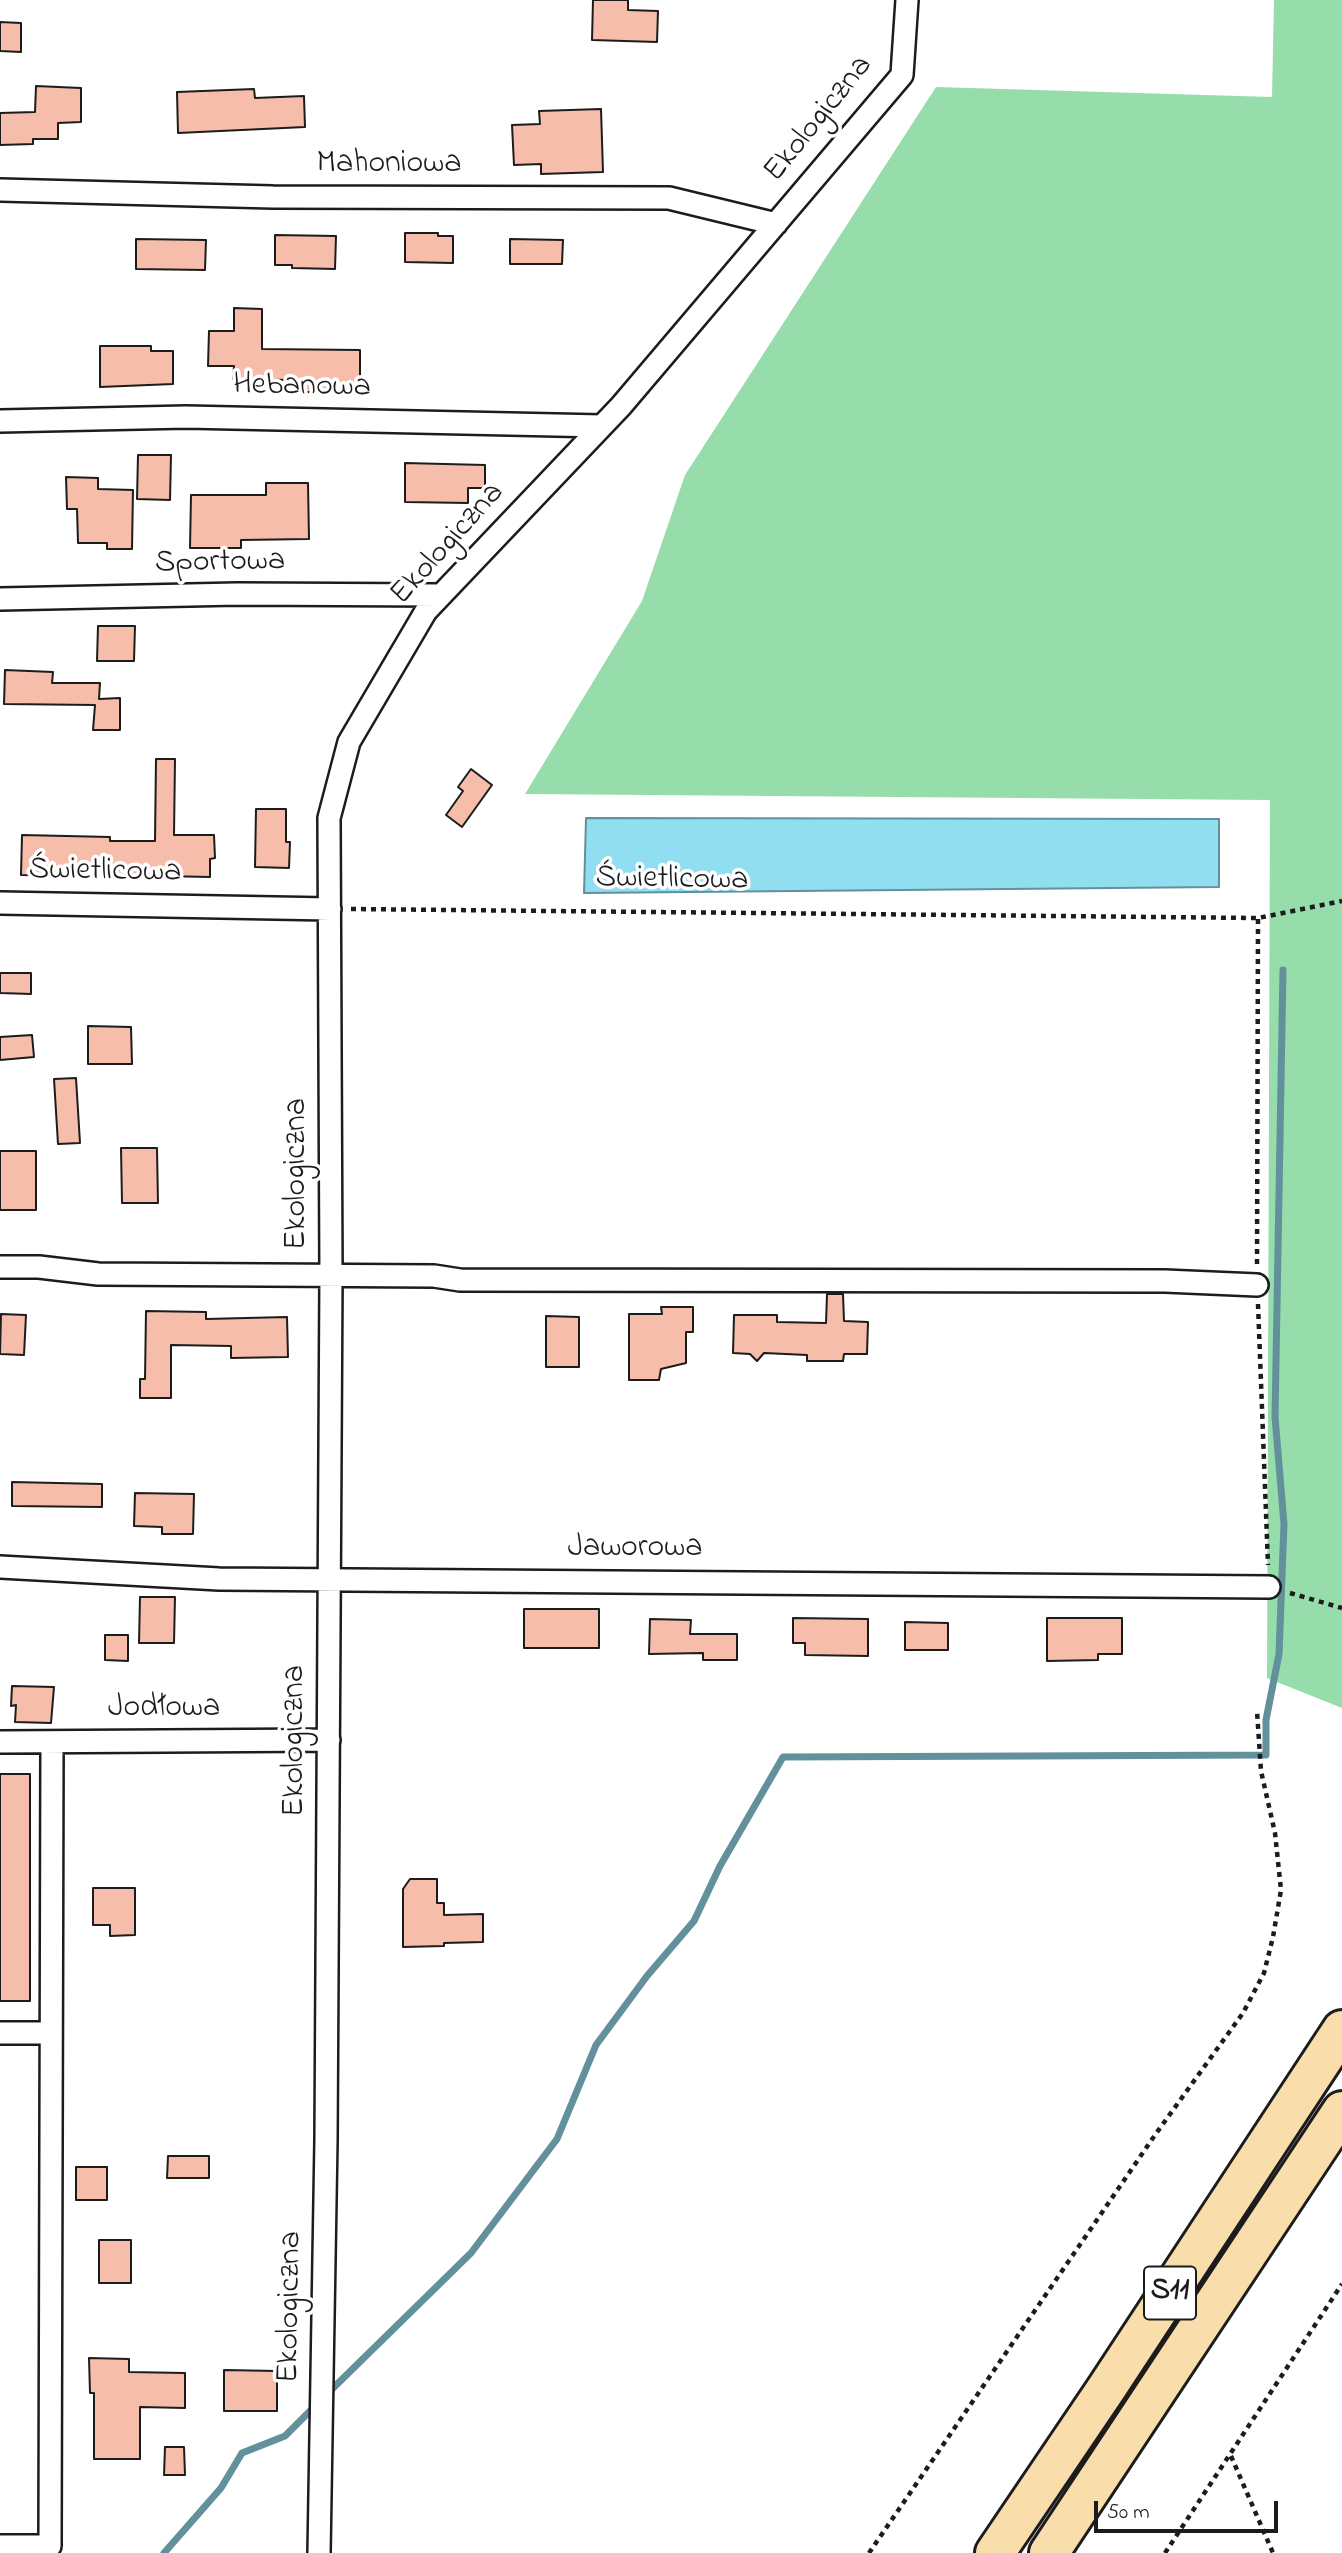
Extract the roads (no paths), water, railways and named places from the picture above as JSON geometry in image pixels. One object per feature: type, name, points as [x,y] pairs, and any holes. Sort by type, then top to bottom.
[{"type":"highway","name":"S11","points":[[995,2553],[1129,2355],[1342,2030]]},
{"type":"highway","name":"S11","points":[[1049,2553],[1342,2111]]},
{"type":"street","name":"Ekologiczna","points":[[319,2553],[327,2126],[331,1275],[329,818],[348,742],[426,611],[602,426],[902,75],[907,0]]},
{"type":"street","name":"Mahoniowa","points":[[0,190],[273,197],[669,198],[776,224]]},
{"type":"street","name":"Hebanowa","points":[[0,421],[187,417],[602,426]]},
{"type":"street","name":"Sportowa","points":[[0,599],[237,594],[441,596]]},
{"type":"street","name":"Świetlicowa","points":[[0,903],[330,909]]},
{"type":"street","points":[[0,1267],[39,1267],[99,1274],[434,1276],[460,1280],[1165,1281],[1257,1285]]},
{"type":"street","name":"Jaworowa","points":[[0,1567],[219,1579],[1269,1587]]},
{"type":"street","name":"Jodłowa","points":[[0,1742],[329,1740]]},
{"type":"street","points":[[0,2546],[50,2546],[52,1742]]},
{"type":"street","points":[[0,2033],[50,2033]]},
{"type":"water","points":[[586,818],[1219,819],[1219,887],[584,893]]},
{"type":"waterway","points":[[326,2395],[471,2253],[557,2139],[596,2045],[647,1976],[694,1921],[720,1866],[783,1757],[1266,1755],[1266,1720],[1279,1654],[1284,1524],[1275,1417],[1283,970]]},
{"type":"waterway","points":[[164,2553],[221,2488],[242,2453],[285,2436],[318,2403]]}]
